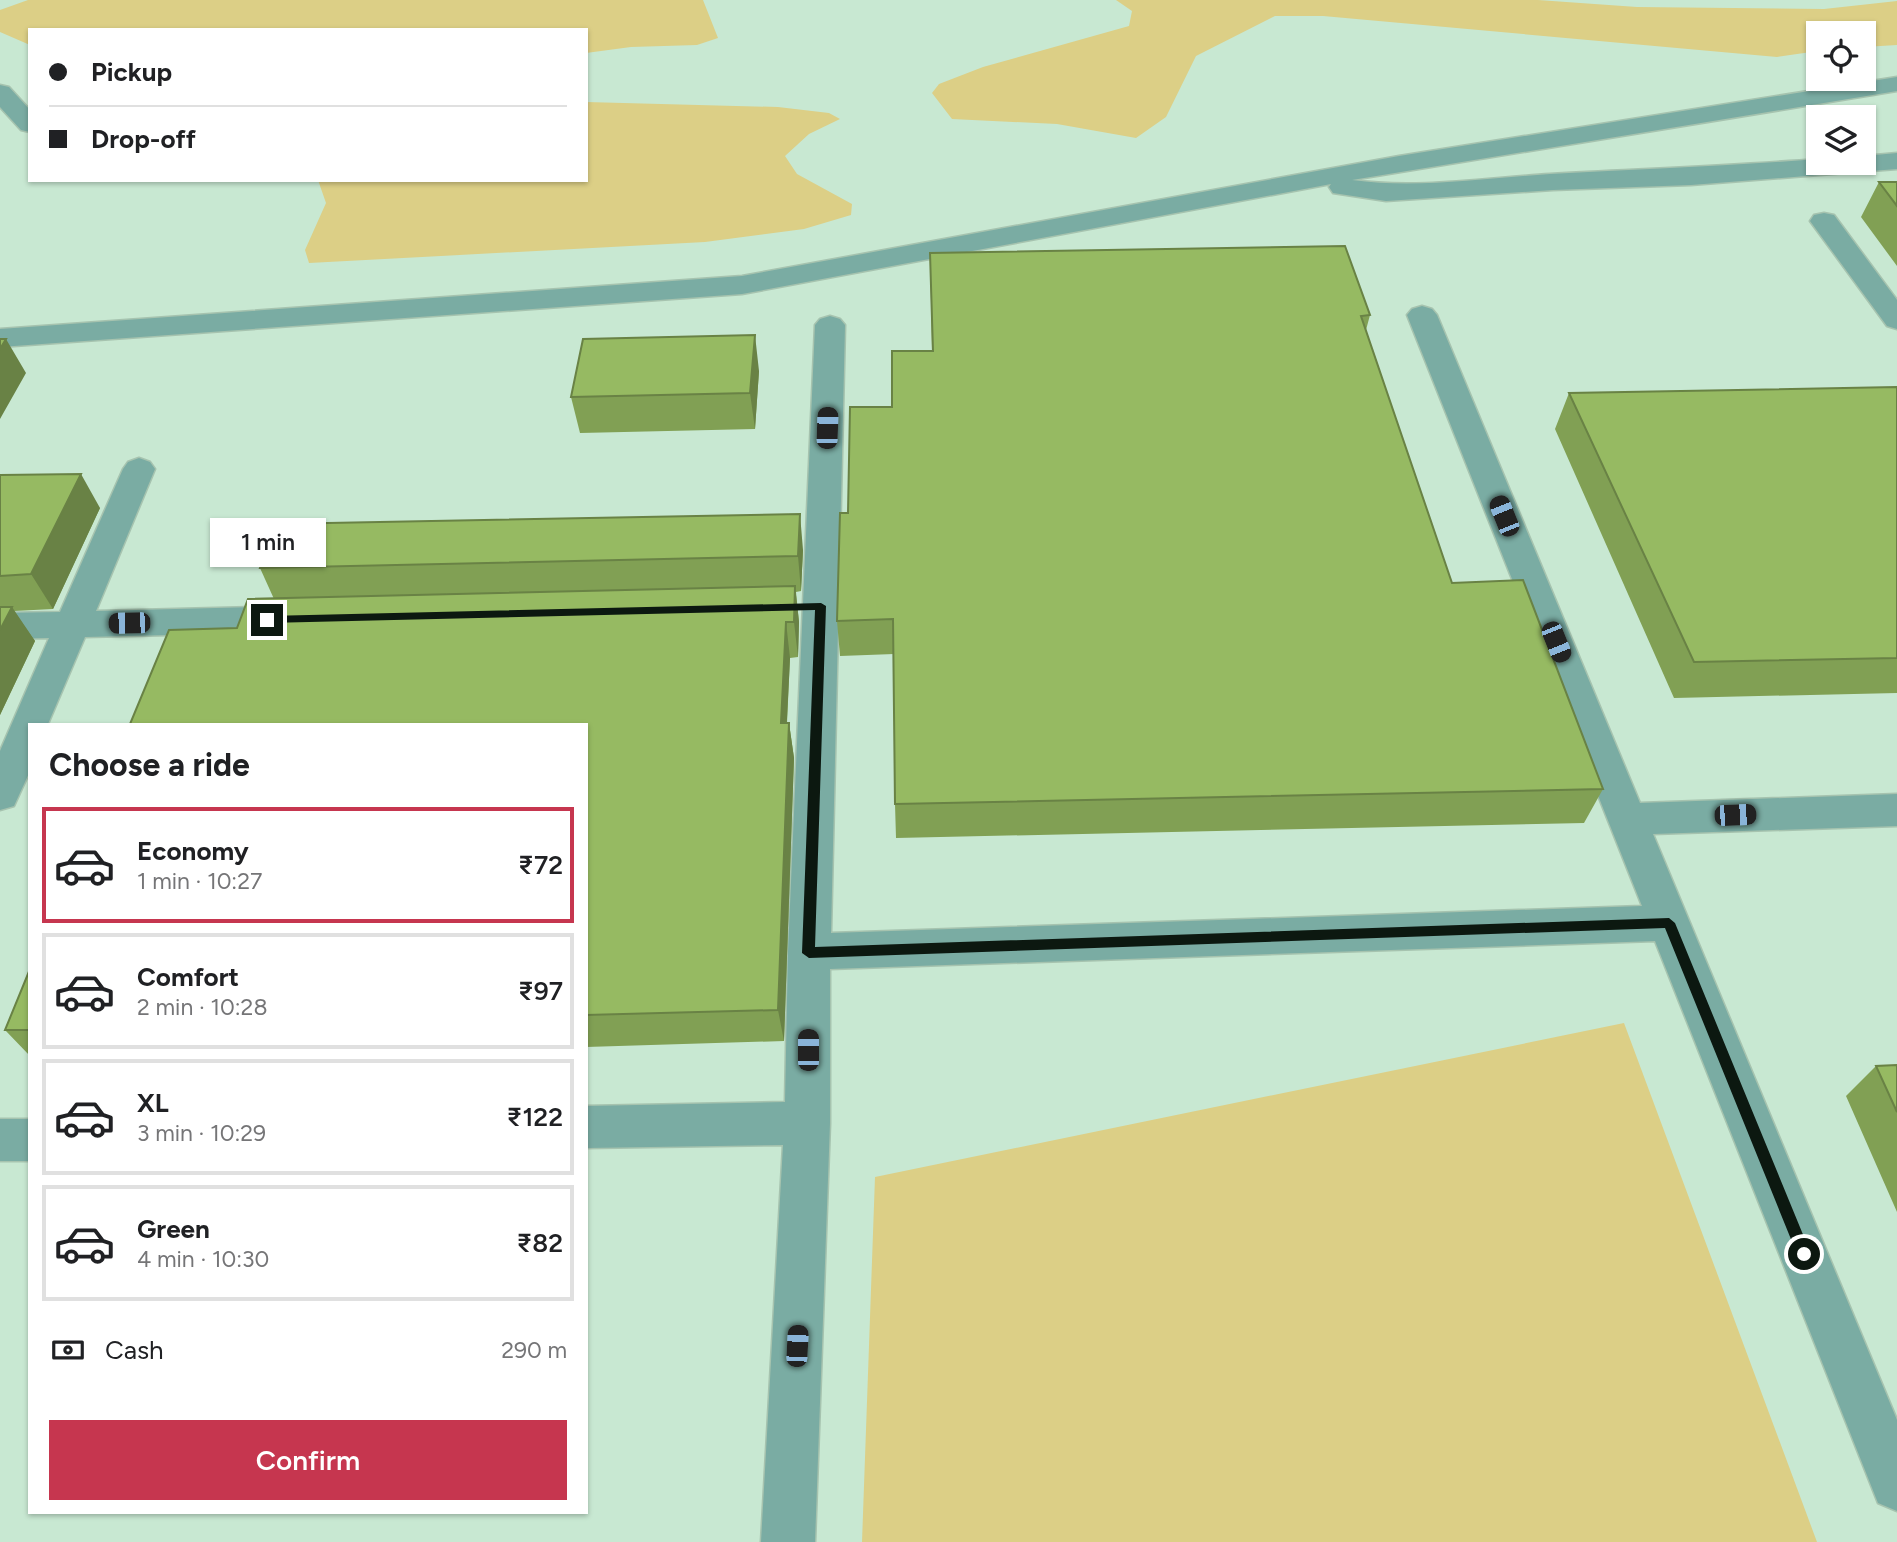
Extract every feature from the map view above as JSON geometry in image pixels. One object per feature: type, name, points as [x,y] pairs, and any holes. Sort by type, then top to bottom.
[{"type":"street","points":[[0,338],[742,285],[1413,161],[1897,84]]},
{"type":"street","points":[[0,92],[28,123]]},
{"type":"street","points":[[1302,182],[1385,193],[1553,182],[1691,177],[1897,161]]},
{"type":"street","points":[[1824,222],[1897,320]]},
{"type":"street","points":[[1422,315],[1897,1483]]},
{"type":"street","points":[[788,1542],[807,1123],[807,607],[830,326]]},
{"type":"street","points":[[31,723],[139,469]]},
{"type":"street","points":[[0,626],[323,618]]},
{"type":"street","points":[[0,795],[28,730]]},
{"type":"street","points":[[1627,819],[1897,810]]},
{"type":"street","points":[[809,953],[1669,923]]},
{"type":"street","points":[[588,1128],[807,1123]]},
{"type":"street","points":[[0,1140],[28,1140]]},
{"type":"shaded area","points":[[28,0],[703,0],[718,38],[697,45],[631,47],[588,53],[588,28],[28,28],[28,44],[0,32],[0,10]]},
{"type":"shaded area","points":[[1116,0],[1538,0],[1637,7],[1824,9],[1897,1],[1897,45],[1876,46],[1876,21],[1806,21],[1806,53],[1777,57],[1323,16],[1275,16],[1196,56],[1166,117],[1136,138],[1057,124],[952,119],[932,93],[939,84],[983,67],[1129,26],[1132,11]]},
{"type":"shaded area","points":[[588,102],[778,107],[829,113],[840,119],[809,134],[785,156],[797,174],[852,204],[851,215],[804,229],[705,242],[309,263],[305,250],[326,203],[319,182],[588,182]]},
{"type":"shaded area","points":[[1624,1023],[1817,1542],[862,1542],[875,1177]]},
{"type":"building","points":[[1879,182],[1897,182],[1897,206]]},
{"type":"building","points":[[1345,246],[1370,315],[1361,316],[1452,583],[1523,580],[1603,789],[895,804],[893,619],[837,621],[840,513],[848,513],[850,407],[892,407],[892,351],[933,351],[930,253]]},
{"type":"building","points":[[755,335],[750,393],[571,397],[583,339]]},
{"type":"building","points":[[1897,387],[1897,658],[1694,662],[1569,393]]},
{"type":"building","points":[[81,474],[31,574],[0,576],[0,475]]},
{"type":"building","points":[[800,514],[798,556],[260,568],[276,524]]},
{"type":"building","points":[[795,586],[794,622],[786,622],[781,723],[789,723],[778,1010],[588,1015],[588,723],[130,723],[169,630],[237,628],[248,599]]},
{"type":"building","points":[[0,607],[12,607],[0,630]]},
{"type":"building","points":[[28,974],[28,1030],[5,1030]]},
{"type":"building","points":[[1897,1065],[1897,1112],[1876,1066]]},
{"type":"route","points":[[267,620],[821,606],[809,953],[1669,923],[1804,1254]]}]
